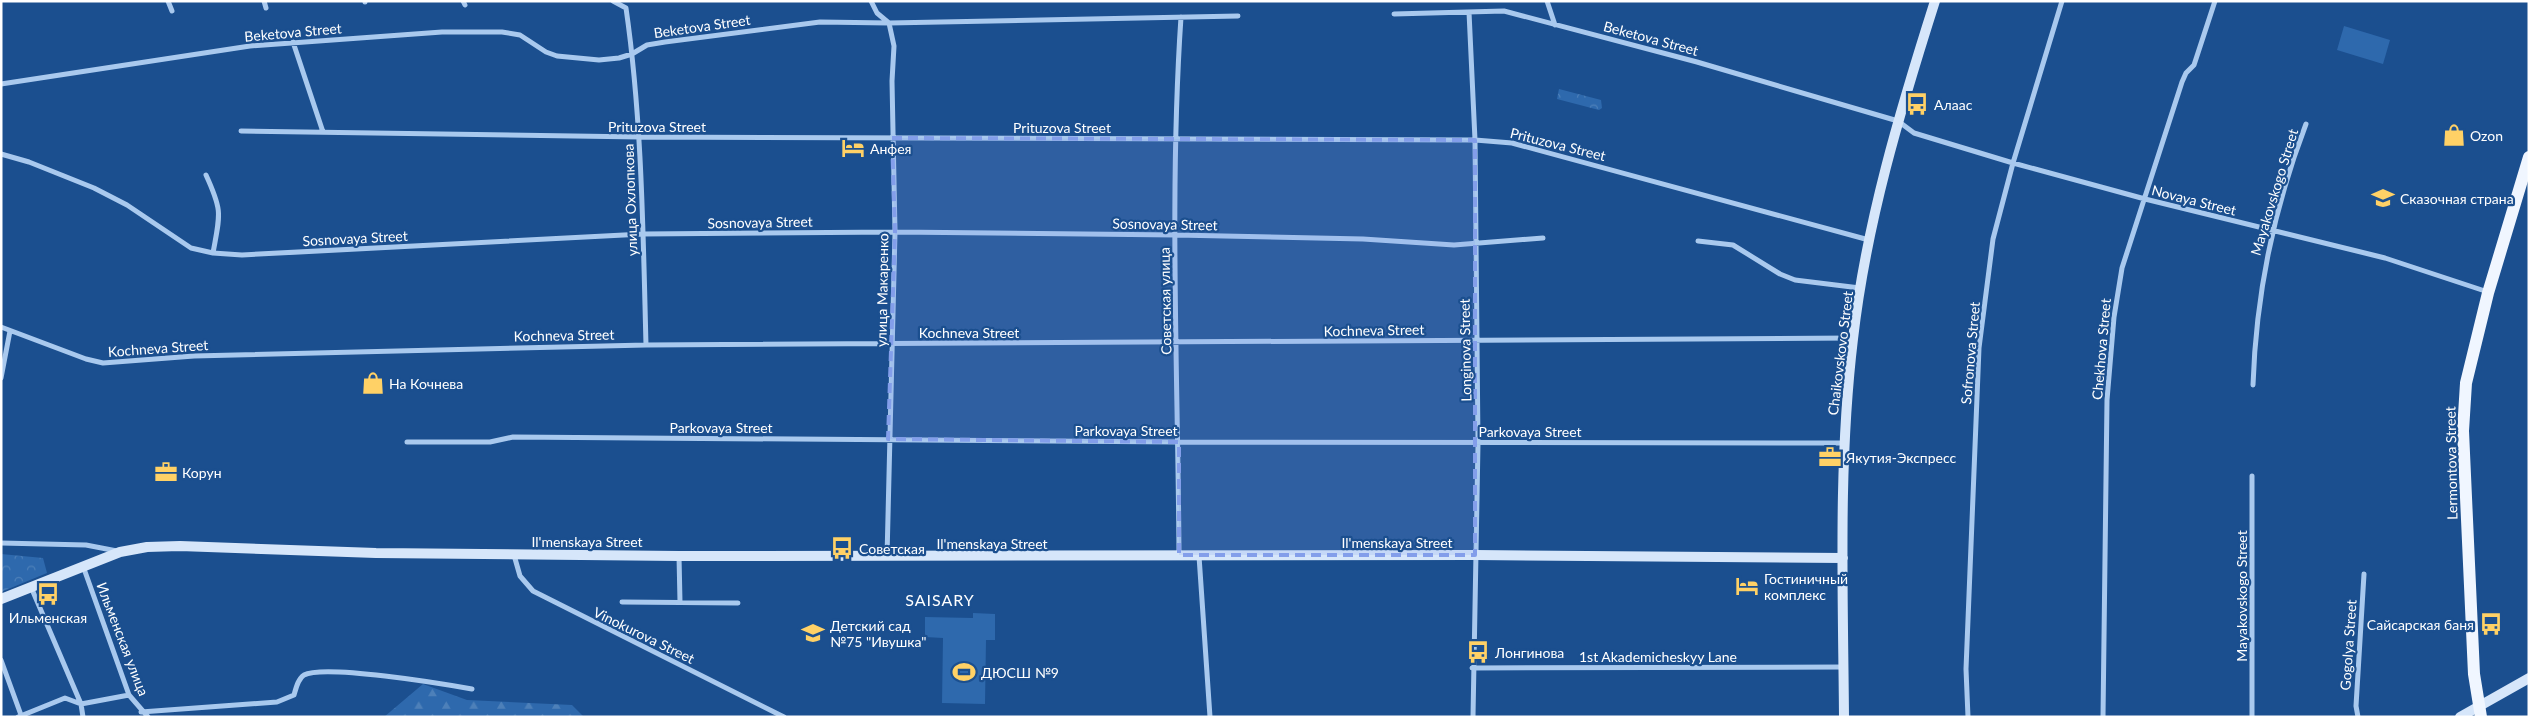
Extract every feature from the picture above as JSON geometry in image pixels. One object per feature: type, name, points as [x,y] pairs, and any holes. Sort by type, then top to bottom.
[{"type":"main road","name":"Chaikovskovo Street","points":[[1844,717],[1844,443],[1853,338],[1869,240],[1898,121],[1935,1]]},
{"type":"main road","name":"Lermontova Street","points":[[2480,711],[2474,674],[2463,431],[2466,383],[2488,293],[2529,157]]},
{"type":"main road","name":"Il'menskaya Street","points":[[1,599],[120,552],[147,547],[180,546],[679,556],[1475,555],[1843,558]]},
{"type":"main road","points":[[2460,717],[2480,711],[2529,678]]},
{"type":"street","points":[[168,1],[172,11]]},
{"type":"street","points":[[264,1],[266,8]]},
{"type":"street","name":"улица Охлопкова","points":[[613,1],[626,8],[640,137],[646,344]]},
{"type":"street","points":[[871,1],[878,13],[888,23]]},
{"type":"street","points":[[1547,1],[1555,24]]},
{"type":"street","name":"Sofronova Street","points":[[1968,717],[1966,669],[1979,348],[1993,239],[2013,163],[2062,1]]},
{"type":"street","name":"Chekhova Street","points":[[2103,717],[2107,400],[2114,317],[2122,268],[2182,82],[2186,73],[2194,65],[2215,1]]},
{"type":"street","name":"Beketova Street","points":[[1394,14],[1504,11],[1697,62],[1898,121]]},
{"type":"street","name":"Longinova Street","points":[[1469,12],[1475,140],[1478,443],[1472,668],[1473,717]]},
{"type":"street","name":"Beketova Street","points":[[1,84],[293,42],[486,31],[520,35],[546,52],[557,56],[599,60],[632,54],[647,45],[820,22],[888,23],[1238,16]]},
{"type":"street","name":"Советская улица","points":[[1180,555],[1176,62],[1181,17]]},
{"type":"street","name":"улица Макаренко","points":[[887,557],[888,439],[894,232],[892,138],[894,46],[888,23]]},
{"type":"street","points":[[293,42],[323,132]]},
{"type":"street","name":"Novaya Street","points":[[1898,121],[1914,133],[2013,163],[2145,200],[2385,258],[2488,293]]},
{"type":"street","name":"Mayakovskogo Street","points":[[2253,385],[2255,336],[2264,265],[2271,230],[2306,124]]},
{"type":"street","name":"Prituzova Street","points":[[242,132],[640,137],[1475,140],[1512,143],[1869,240]]},
{"type":"street","name":"Sosnovaya Street","points":[[1,154],[30,162],[94,188],[127,205],[192,248],[213,253],[242,255],[643,234],[894,232],[1176,234],[1363,239],[1454,245],[1543,238]]},
{"type":"street","points":[[206,175],[218,201],[220,218],[213,253]]},
{"type":"street","points":[[1698,241],[1733,245],[1780,274],[1795,280],[1861,288]]},
{"type":"street","points":[[1,327],[10,331],[1,378]]},
{"type":"street","name":"Kochneva Street","points":[[10,331],[86,359],[103,363],[194,356],[646,344],[1177,344],[1853,338]]},
{"type":"street","name":"Parkovaya Street","points":[[407,442],[490,442],[513,437],[1179,442],[1844,443]]},
{"type":"street","name":"Mayakovskogo Street","points":[[2252,476],[2252,717]]},
{"type":"street","points":[[1,543],[86,545],[120,552]]},
{"type":"street","name":"Vinokurova Street","points":[[514,554],[520,576],[533,591],[784,717]]},
{"type":"street","points":[[679,556],[680,602]]},
{"type":"street","points":[[1199,556],[1210,717]]},
{"type":"street","name":"Ильменская улица","points":[[83,566],[129,695],[148,717]]},
{"type":"street","name":"Gogolya Street","points":[[2358,717],[2356,706],[2364,574]]},
{"type":"street","points":[[31,587],[81,704],[83,717]]},
{"type":"street","points":[[622,602],[738,603]]},
{"type":"street","points":[[1,660],[20,716],[65,698],[81,704],[129,695]]},
{"type":"street","name":"1st Akademicheskyy Lane","points":[[1472,668],[1844,667]]},
{"type":"street","points":[[142,712],[277,702],[294,695],[301,678],[306,674],[328,672],[408,679],[472,689]]},
{"type":"highlighted area","points":[[892,138],[1475,140],[1475,555],[1179,555],[1179,442],[888,439],[895,232]]},
{"type":"green space","points":[[2344,26],[2390,40],[2383,64],[2337,50]]},
{"type":"green space","points":[[1559,89],[1601,100],[1602,108],[1599,110],[1557,99]]},
{"type":"green space","points":[[1,554],[43,558],[47,573],[1,592]]},
{"type":"green space","name":"ДЮСШ №9","points":[[973,613],[995,614],[995,640],[986,640],[985,704],[942,703],[943,638],[925,637],[925,617],[973,618]]},
{"type":"green space","points":[[423,684],[467,700],[572,705],[584,717],[384,717]]},
{"type":"place","name":"Алаас","points":[[1917,104]]},
{"type":"place","name":"Ozon","points":[[2454,135]]},
{"type":"place","name":"Анфея","points":[[853,148]]},
{"type":"place","name":"Сказочная страна","points":[[2383,198]]},
{"type":"place","name":"На Кочнева","points":[[373,383]]},
{"type":"place","name":"Якутия-Экспресс","points":[[1830,457]]},
{"type":"place","name":"Корун","points":[[166,472]]},
{"type":"place","name":"Советская","points":[[842,548]]},
{"type":"place","name":"Гостиничный комплекс","points":[[1747,586]]},
{"type":"place","name":"Ильменская","points":[[48,594]]},
{"type":"place","name":"Сайсарская баня","points":[[2491,624]]},
{"type":"place","name":"Детский сад №75 \"Ивушка\"","points":[[813,633]]},
{"type":"place","name":"Лонгинова","points":[[1478,652]]},
{"type":"place","name":"ДЮСШ №9","points":[[964,672]]},
{"type":"district","name":"SAISARY","points":[[940,599]]}]
